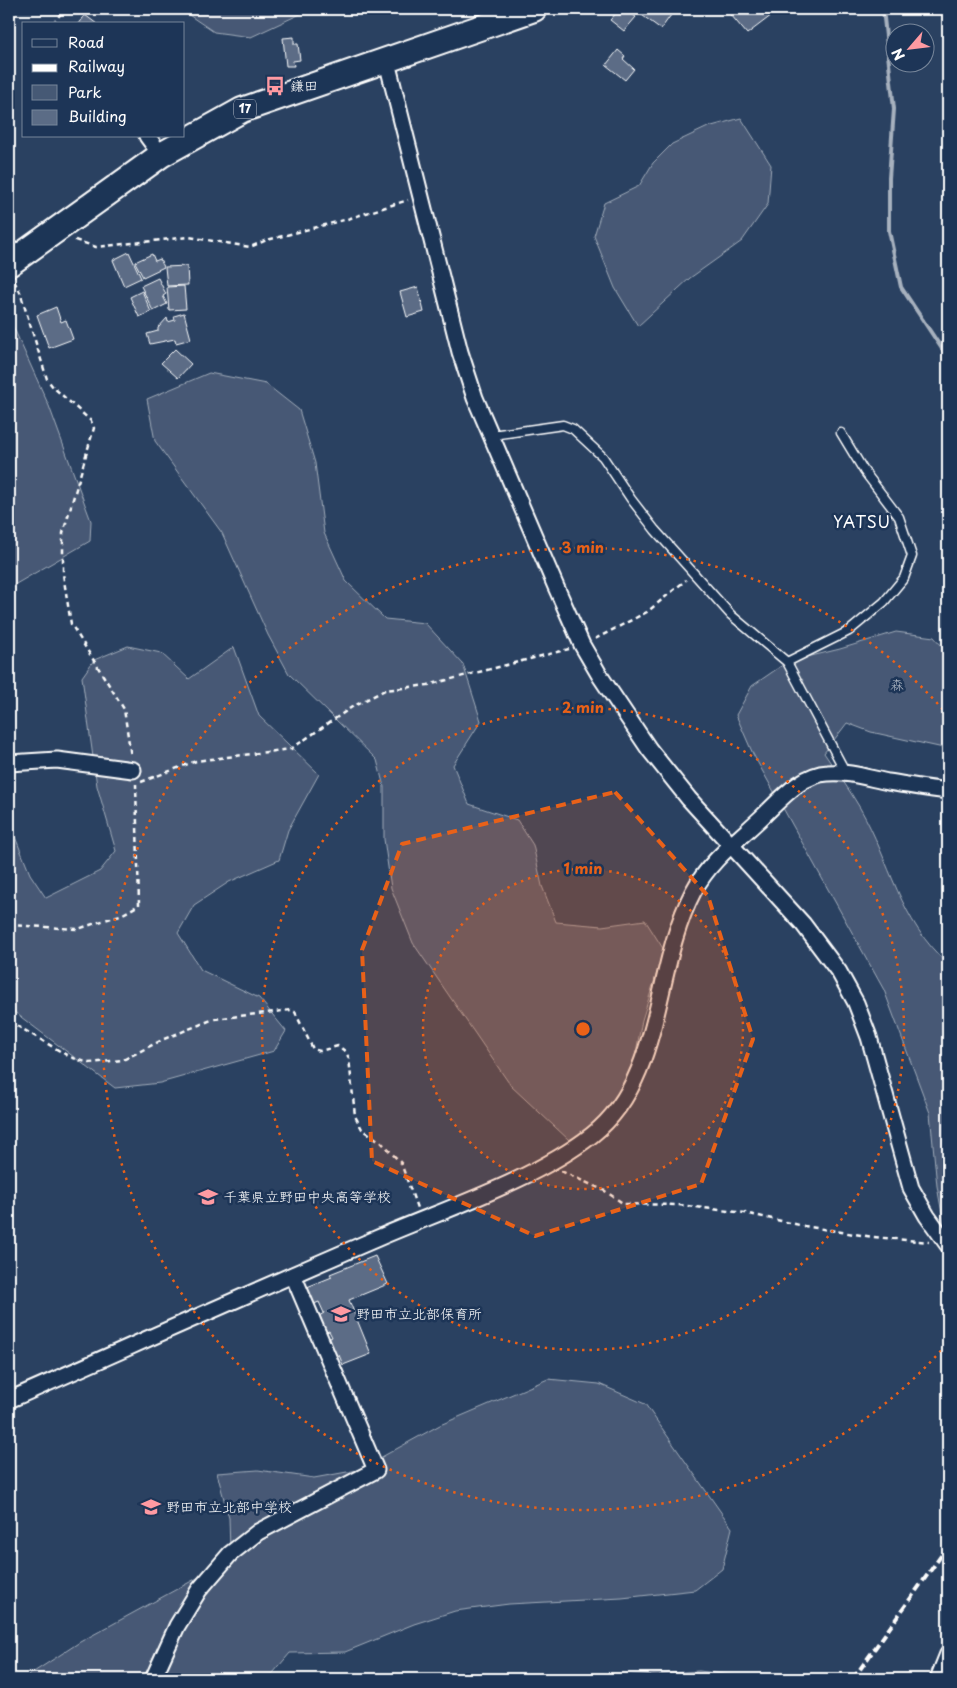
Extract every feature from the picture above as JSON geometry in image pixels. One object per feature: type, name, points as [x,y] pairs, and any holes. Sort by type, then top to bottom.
[{"type":"main road","name":"17","points":[[185,133],[242,110],[514,12],[534,9]]},
{"type":"main road","name":"17","points":[[11,271],[52,232],[154,146],[174,138]]},
{"type":"street","points":[[386,58],[460,352],[475,398],[582,645],[619,706],[649,749],[731,846],[821,946],[848,988],[856,1003],[880,1071],[901,1158],[911,1188],[947,1244]]},
{"type":"street","points":[[9,763],[57,760],[134,777]]},
{"type":"street","points":[[9,1400],[544,1165],[593,1135],[617,1112],[629,1093],[642,1061],[680,922],[694,890],[710,867],[731,846],[803,781],[811,776],[826,772],[846,773],[948,791]]},
{"type":"street","points":[[153,1679],[177,1626],[199,1590],[230,1554],[258,1532],[376,1470],[293,1275]]},
{"type":"street","points":[[938,1679],[948,1654]]},
{"type":"lane","points":[[492,435],[563,424],[573,429],[603,457],[631,499],[655,530],[731,615],[787,662],[846,773]]},
{"type":"lane","points":[[787,662],[849,631],[884,602],[904,578],[912,556],[899,517],[864,471],[841,433]]},
{"type":"path","points":[[54,22],[64,9]]},
{"type":"path","points":[[52,232],[96,247],[189,237],[250,247],[267,240],[344,220],[420,196]]},
{"type":"path","points":[[9,925],[78,929],[123,914],[139,905],[134,777],[124,709],[71,624],[62,574],[63,533],[94,428],[91,421],[53,387],[48,379],[20,292],[11,271]]},
{"type":"path","points":[[134,777],[196,761],[291,749],[352,707],[385,690],[428,685],[582,645],[647,612],[695,573]]},
{"type":"path","points":[[9,1020],[70,1057],[89,1063],[123,1060],[164,1038],[214,1019],[291,1010],[295,1012],[313,1048],[320,1051],[338,1046],[350,1058],[355,1116],[362,1129],[381,1142],[401,1163],[420,1220]]},
{"type":"path","points":[[544,1165],[605,1191],[624,1204],[679,1205],[744,1213],[804,1226],[873,1237],[947,1244]]},
{"type":"highlighted area","points":[[615,792],[708,896],[753,1039],[701,1184],[535,1236],[372,1161],[362,950],[402,844]]},
{"type":"green space","points":[[180,9],[311,9],[251,37],[214,32]]},
{"type":"green space","points":[[741,118],[771,165],[768,204],[742,241],[690,278],[638,326],[615,288],[594,236],[604,203],[639,186],[653,163],[672,144],[708,127]]},
{"type":"green space","points":[[9,322],[12,324],[49,406],[91,521],[90,541],[9,588]]},
{"type":"green space","points":[[209,373],[266,384],[299,410],[315,463],[324,533],[346,581],[385,619],[425,623],[463,664],[481,721],[453,765],[469,804],[517,820],[533,845],[542,886],[556,922],[602,926],[645,920],[664,950],[642,1020],[627,1101],[616,1119],[569,1140],[511,1086],[413,943],[391,888],[384,839],[384,787],[377,760],[289,674],[268,635],[222,533],[155,441],[147,399]]},
{"type":"green space","name":"森","points":[[896,632],[934,637],[948,653],[948,749],[871,732],[847,723],[824,753],[871,828],[897,890],[918,929],[931,947],[948,964],[948,1247],[937,1186],[930,1113],[884,990],[753,754],[736,715],[752,686],[787,662],[840,649]]},
{"type":"green space","points":[[128,646],[161,653],[189,679],[234,647],[259,716],[319,774],[288,830],[279,860],[229,882],[194,905],[178,933],[201,970],[259,998],[286,1031],[274,1051],[160,1083],[115,1088],[9,1008],[9,828],[13,832],[30,874],[46,898],[100,871],[116,851],[97,786],[82,677],[94,660]]},
{"type":"green space","points":[[548,1379],[599,1384],[645,1404],[732,1528],[722,1569],[695,1590],[622,1598],[509,1604],[455,1611],[414,1624],[345,1652],[290,1653],[268,1679],[23,1679],[80,1642],[210,1571],[230,1550],[229,1518],[217,1473],[258,1470],[314,1478],[358,1470],[440,1425]]},
{"type":"green space","points":[[699,1671],[765,1679],[617,1679],[634,1676]]},
{"type":"building","points":[[620,9],[625,9],[636,17],[624,31],[610,20]]},
{"type":"building","points":[[642,9],[662,9],[671,15],[661,29],[639,13]]},
{"type":"building","points":[[726,9],[780,9],[747,34]]},
{"type":"building","points":[[85,15],[94,22],[80,22]]},
{"type":"building","points":[[294,37],[294,44],[298,44],[300,60],[293,61],[294,66],[286,66],[283,38]]},
{"type":"building","points":[[618,50],[625,56],[623,59],[634,69],[625,80],[606,65]]},
{"type":"building","points":[[129,252],[141,278],[124,286],[113,260]]},
{"type":"building","points":[[152,254],[155,261],[160,259],[164,267],[143,277],[135,262]]},
{"type":"building","points":[[187,266],[188,285],[167,286],[165,267]]},
{"type":"building","points":[[158,278],[166,294],[163,296],[167,304],[153,311],[141,286]]},
{"type":"building","points":[[184,286],[186,309],[169,310],[167,287]]},
{"type":"building","points":[[418,287],[424,312],[407,317],[400,292]]},
{"type":"building","points":[[142,291],[151,312],[139,317],[130,297]]},
{"type":"building","points":[[56,307],[61,322],[66,320],[73,339],[49,348],[37,315]]},
{"type":"building","points":[[184,313],[191,339],[176,343],[175,339],[150,344],[147,334],[158,331],[158,328],[167,318],[168,322],[175,320],[174,316]]},
{"type":"building","points":[[175,349],[191,364],[178,378],[161,363]]},
{"type":"building","points":[[375,1256],[388,1284],[349,1300],[371,1354],[343,1365],[339,1355],[335,1357],[328,1339],[332,1337],[329,1331],[326,1332],[319,1316],[324,1313],[319,1302],[314,1304],[307,1287],[332,1277],[330,1274]]},
{"type":"waterway","points":[[883,9],[894,109],[889,178],[889,231],[901,287],[948,358]]},
{"type":"railway","points":[[853,1679],[948,1546]]},
{"type":"place","name":"鎌田","points":[[275,86]]},
{"type":"place","name":"千葉県立野田中央高等学校","points":[[208,1197]]},
{"type":"place","name":"野田市立北部保育所","points":[[341,1314]]},
{"type":"place","name":"野田市立北部中学校","points":[[151,1507]]},
{"type":"district","name":"YATSU","points":[[862,522]]}]
